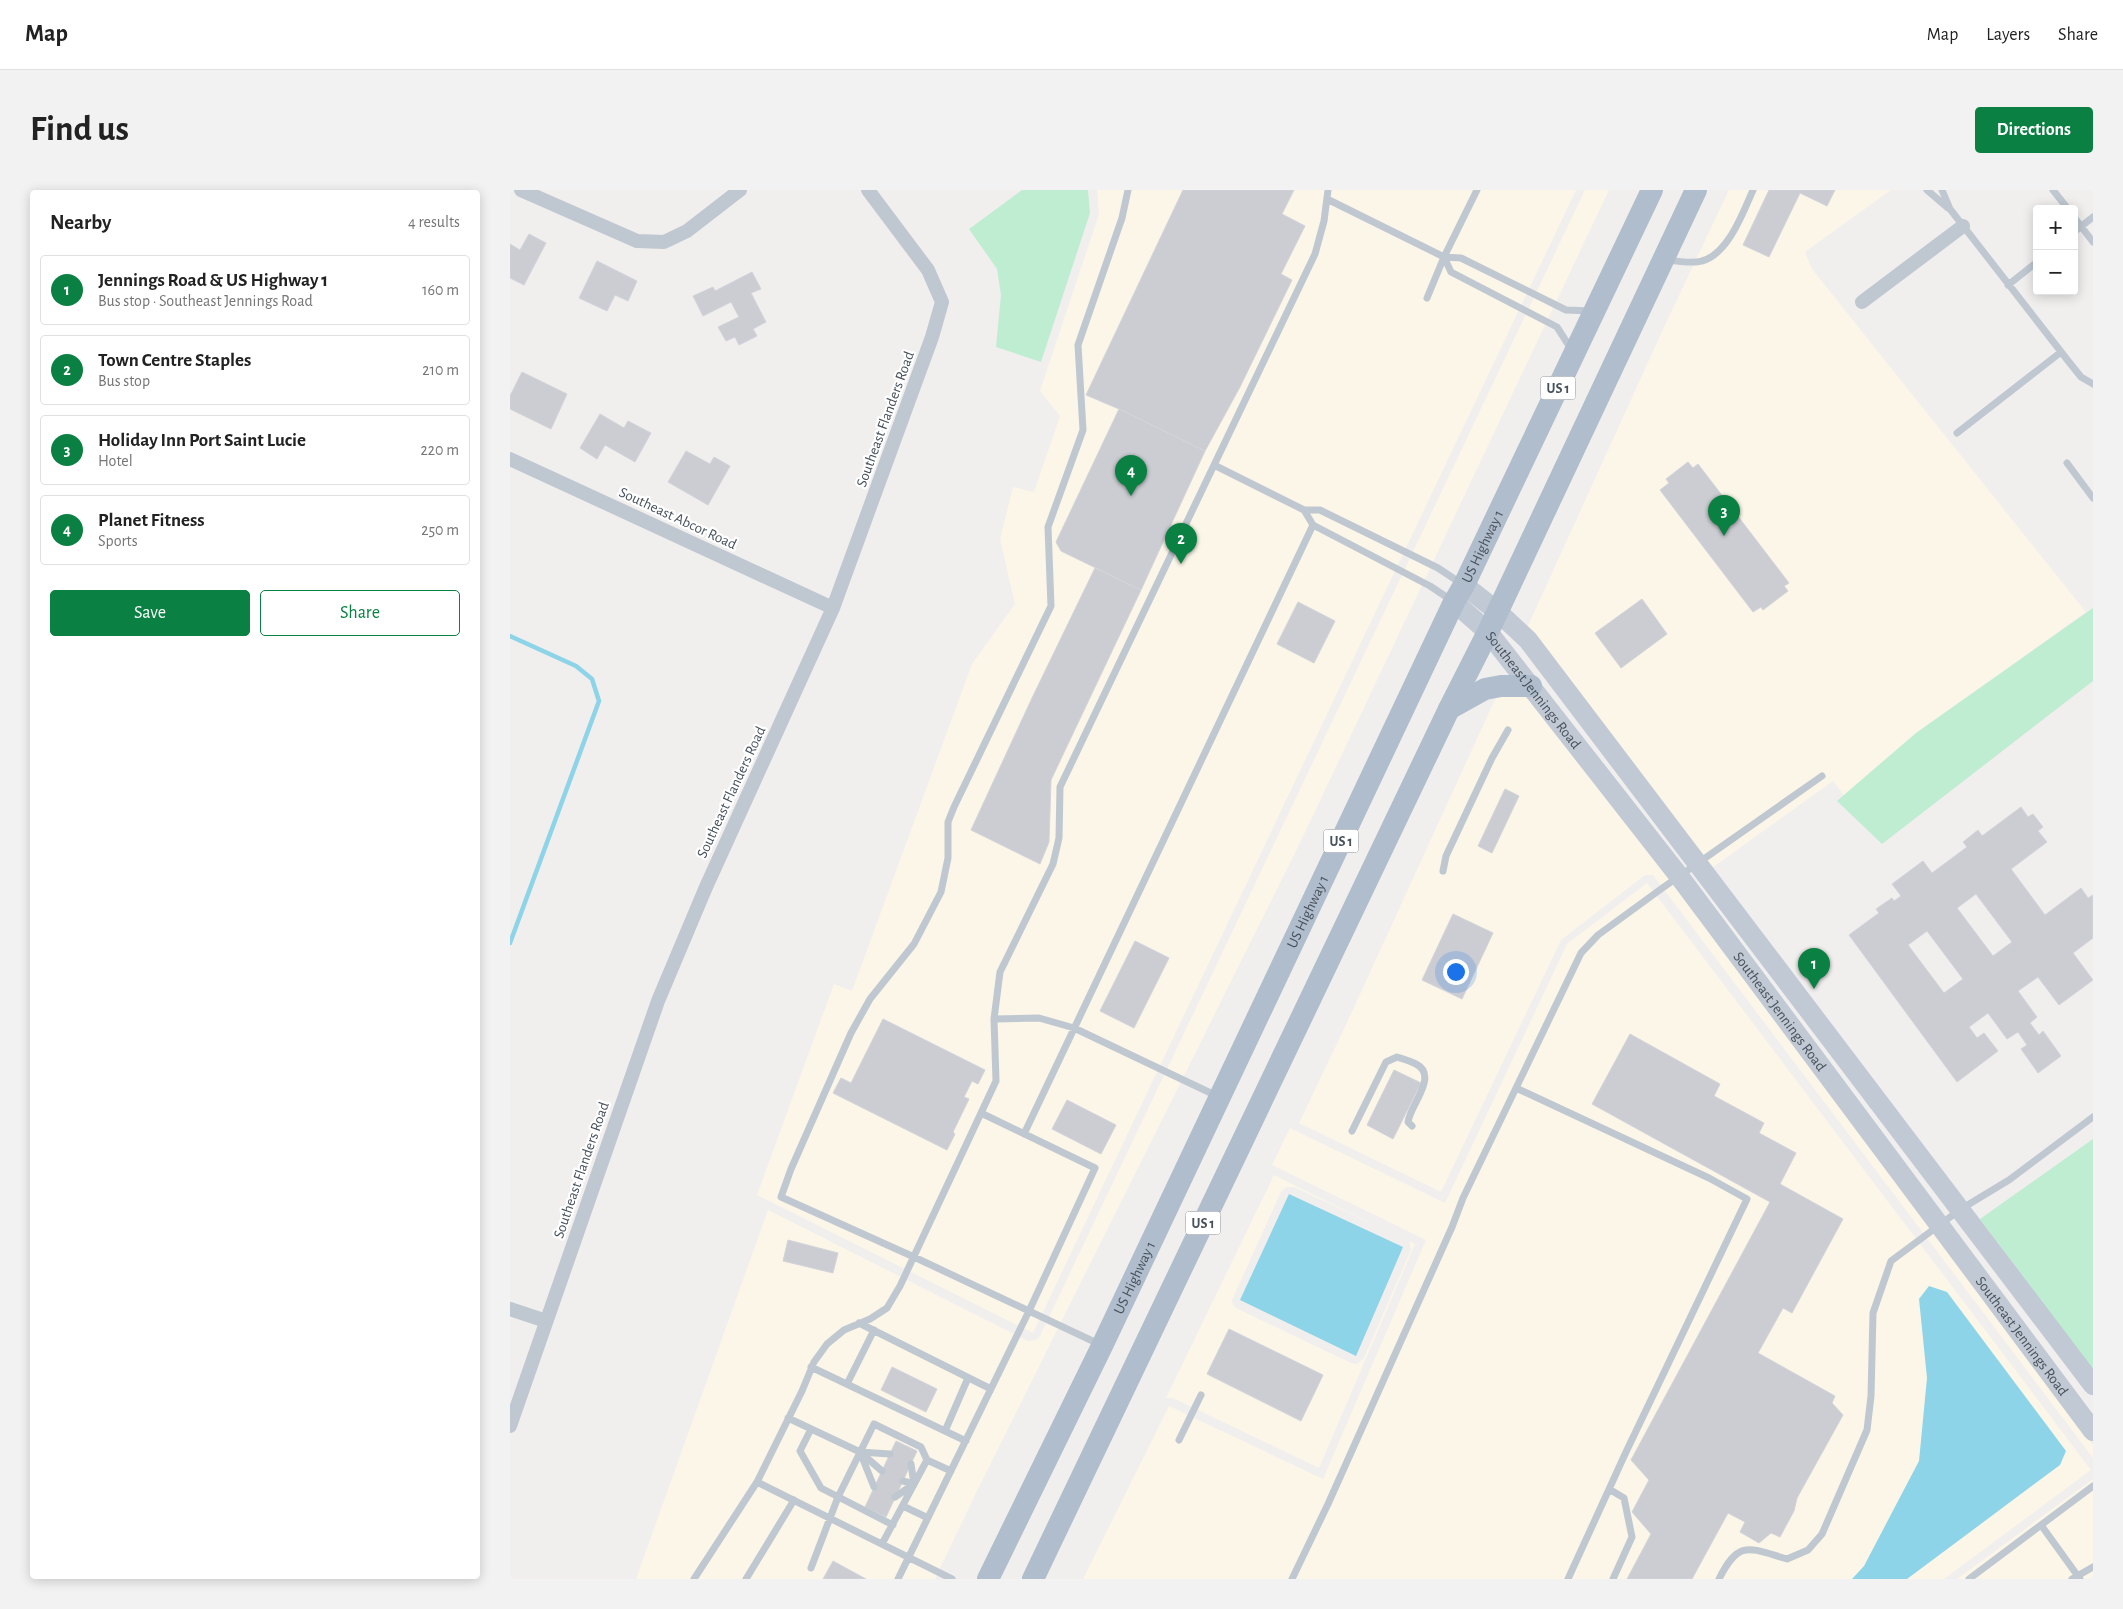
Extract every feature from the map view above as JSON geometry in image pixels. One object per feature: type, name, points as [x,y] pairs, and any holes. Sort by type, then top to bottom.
[{"type":"main road","name":"US Highway 1","points":[[988,1579],[1102,1346],[1652,190]]},
{"type":"main road","name":"US 1","points":[[1033,1579],[1449,709],[1493,622],[1696,190]]},
{"type":"main road","points":[[1449,709],[1485,689],[1501,686],[1531,686]]},
{"type":"main road","points":[[1004,1579],[1005,1545]]},
{"type":"street","points":[[521,190],[637,241],[664,242],[687,231],[740,190]]},
{"type":"street","name":"Southeast Flanders Road","points":[[510,1426],[658,1001],[706,887],[833,608],[932,337],[942,302],[928,270],[868,190]]},
{"type":"street","points":[[1862,302],[1963,226]]},
{"type":"street","name":"Southeast Abcor Road","points":[[510,459],[833,608]]},
{"type":"street","name":"Southeast Jennings Road","points":[[1459,594],[1493,622],[1528,640],[2093,1385]]},
{"type":"street","name":"Southeast Jennings Road","points":[[1493,622],[1531,686],[1678,876],[2093,1431]]},
{"type":"street","points":[[510,1309],[546,1321]]},
{"type":"lane","points":[[1102,1346],[914,1257],[781,1197],[791,1169],[851,1033],[870,999],[914,944],[941,892],[948,858],[948,822],[1051,606],[1048,527],[1083,430],[1078,345],[1122,218],[1128,190]]},
{"type":"lane","points":[[694,1579],[757,1482],[812,1368],[827,1344],[844,1330],[887,1308],[914,1257],[996,1081],[994,1019],[1000,972],[1053,864],[1059,838],[1060,787],[1315,254],[1324,220],[1328,190]]},
{"type":"lane","points":[[1427,298],[1444,257],[1478,190]]},
{"type":"lane","points":[[1664,260],[1701,262],[1720,252],[1740,218],[1753,190]]},
{"type":"lane","points":[[1927,190],[1950,210],[2080,377],[2093,384]]},
{"type":"lane","points":[[1942,190],[1950,210]]},
{"type":"lane","points":[[2054,190],[2065,205]]},
{"type":"lane","points":[[1327,199],[1444,257],[1461,258],[1566,310],[1595,312]]},
{"type":"lane","points":[[2078,229],[2093,217]]},
{"type":"lane","points":[[2078,222],[2093,242]]},
{"type":"lane","points":[[1444,257],[1451,272],[1557,327],[1575,353]]},
{"type":"lane","points":[[2008,285],[2033,265]]},
{"type":"lane","points":[[1958,433],[2061,352]]},
{"type":"lane","points":[[2067,463],[2093,498]]},
{"type":"lane","points":[[1214,465],[1304,510],[1320,510],[1438,568],[1459,594]]},
{"type":"lane","points":[[1304,510],[1313,525],[1430,586],[1459,594]]},
{"type":"lane","points":[[1024,1134],[1313,525]]},
{"type":"lane","points":[[1443,871],[1446,856],[1492,758],[1508,730]]},
{"type":"lane","points":[[1292,1579],[1328,1504],[1463,1198],[1581,953],[1598,935],[1678,876],[1822,776]]},
{"type":"lane","points":[[994,1019],[1039,1018],[1074,1028],[1219,1098]]},
{"type":"lane","points":[[1352,1131],[1386,1062],[1397,1057],[1418,1064],[1424,1072],[1425,1083],[1409,1115],[1408,1122],[1412,1126]]},
{"type":"lane","points":[[1516,1088],[1709,1178],[1747,1199],[1568,1579]]},
{"type":"lane","points":[[898,1579],[1029,1311],[1095,1168],[981,1113]]},
{"type":"lane","points":[[1719,1579],[1728,1560],[1741,1550],[1757,1550],[1787,1559],[1808,1550],[1822,1534],[1867,1430],[1871,1396],[1873,1313],[1891,1261],[1961,1209],[2008,1180],[2093,1117]]},
{"type":"lane","points":[[859,1323],[991,1389]]},
{"type":"lane","points":[[847,1384],[874,1330]]},
{"type":"lane","points":[[812,1368],[966,1441]]},
{"type":"lane","points":[[944,1430],[968,1378]]},
{"type":"lane","points":[[1179,1440],[1201,1395]]},
{"type":"lane","points":[[788,1418],[860,1452],[882,1471]]},
{"type":"lane","points":[[811,1568],[838,1497],[874,1424],[921,1447],[927,1460],[951,1472]]},
{"type":"lane","points":[[811,1429],[800,1451],[821,1488],[893,1525]]},
{"type":"lane","points":[[860,1452],[890,1454]]},
{"type":"lane","points":[[860,1452],[874,1487]]},
{"type":"lane","points":[[882,1544],[927,1460]]},
{"type":"lane","points":[[911,1464],[914,1484]]},
{"type":"lane","points":[[903,1481],[914,1484]]},
{"type":"lane","points":[[757,1482],[952,1579]]},
{"type":"lane","points":[[895,1497],[914,1484]]},
{"type":"lane","points":[[1970,1579],[2093,1486]]},
{"type":"lane","points":[[1609,1489],[1624,1498],[1632,1537],[1613,1579]]},
{"type":"lane","points":[[746,1579],[794,1500]]},
{"type":"lane","points":[[903,1506],[928,1518]]},
{"type":"lane","points":[[2041,1525],[2077,1578],[2093,1567]]},
{"type":"shaded area","points":[[1097,190],[1576,190],[1033,1333],[757,1195],[834,984],[852,991],[972,664],[1015,604],[1000,539],[1013,487],[1034,492],[1060,416],[1040,391],[1099,214]]},
{"type":"shaded area","points":[[1585,190],[1609,190],[1299,845],[935,1579],[636,1579],[768,1210],[1028,1341],[1036,1340],[1040,1336]]},
{"type":"shaded area","points":[[1729,190],[1891,190],[1805,252],[1812,269],[2086,612],[1916,733],[1844,795],[1833,781],[1712,868],[1527,628],[1665,325]]},
{"type":"shaded area","points":[[1497,695],[1526,695],[1678,891],[2093,1445],[2093,1458],[1653,875],[1645,875],[1561,940],[1441,1192],[1299,1123]]},
{"type":"shaded area","points":[[1647,883],[2091,1470],[1944,1579],[1083,1579],[1169,1406],[1323,1479],[1426,1240],[1272,1165],[1290,1128],[1445,1203],[1567,944]]},
{"type":"shaded area","points":[[1274,1175],[1379,1227],[1294,1187],[1286,1187],[1281,1192],[1232,1300],[1236,1308],[1351,1363],[1357,1364],[1364,1358],[1411,1250],[1409,1241],[1415,1244],[1319,1468],[1173,1398],[1166,1398]]},
{"type":"shaded area","points":[[2093,1479],[2093,1579],[1957,1579]]},
{"type":"green space","points":[[1022,190],[1088,190],[1090,213],[1041,362],[996,347],[1001,295],[997,269],[969,229]]},
{"type":"green space","points":[[2093,608],[2093,681],[1882,844],[1837,801],[1916,733]]},
{"type":"green space","points":[[2093,1139],[2093,1370],[1980,1219]]},
{"type":"water","points":[[1289,1194],[1403,1247],[1356,1356],[1240,1300]]},
{"type":"water","points":[[1929,1286],[1947,1292],[2066,1451],[2060,1465],[1907,1579],[1852,1579],[1864,1566],[1919,1461],[1927,1378],[1919,1299]]},
{"type":"building","points":[[1183,190],[1294,190],[1282,214],[1305,226],[1281,274],[1292,280],[1240,387],[1205,451],[1086,395]]},
{"type":"building","points":[[1769,190],[1835,190],[1827,206],[1800,193],[1769,257],[1743,245]]},
{"type":"building","points":[[529,234],[546,243],[524,285],[510,278],[510,244],[520,250]]},
{"type":"building","points":[[597,261],[637,281],[628,301],[615,295],[607,311],[579,298]]},
{"type":"building","points":[[752,272],[761,289],[751,293],[766,322],[753,329],[757,336],[739,345],[735,337],[726,341],[718,327],[739,317],[731,302],[703,316],[693,296],[713,287],[715,291]]},
{"type":"building","points":[[522,372],[567,394],[551,429],[510,409],[510,396]]},
{"type":"building","points":[[1119,409],[1205,451],[1141,590],[1061,551],[1056,542]]},
{"type":"building","points":[[600,414],[624,428],[628,421],[651,433],[635,462],[605,445],[597,459],[580,448]]},
{"type":"building","points":[[686,451],[710,464],[714,457],[730,466],[708,505],[668,482]]},
{"type":"building","points":[[1688,462],[1693,468],[1698,464],[1789,583],[1784,586],[1788,591],[1763,610],[1761,607],[1753,612],[1660,490],[1669,483],[1666,479]]},
{"type":"building","points":[[1095,568],[1141,590],[1051,780],[1049,842],[1040,864],[971,830]]},
{"type":"building","points":[[1642,599],[1667,634],[1621,668],[1595,633]]},
{"type":"building","points":[[1298,602],[1335,621],[1314,663],[1277,644]]},
{"type":"building","points":[[1505,789],[1519,796],[1492,853],[1478,846]]},
{"type":"building","points":[[2021,807],[2028,817],[2033,814],[2043,827],[2038,831],[2047,842],[2011,869],[2045,915],[2081,888],[2088,898],[2093,895],[2093,938],[2073,953],[2093,980],[2059,1005],[2038,977],[2018,991],[2037,1017],[2030,1023],[2039,1035],[2043,1031],[2061,1056],[2038,1073],[2021,1049],[2027,1045],[2018,1032],[2007,1039],[1988,1013],[1969,1027],[1977,1038],[1984,1033],[1998,1051],[1957,1082],[1849,935],[1879,913],[1876,909],[1892,898],[1894,901],[1901,896],[1892,884],[1923,861],[1932,873],[1967,847],[1963,842],[1978,830],[1982,836]],"holes":[[[1976,894],[2012,942],[1993,956],[1957,908]],[[1927,931],[1963,979],[1944,993],[1908,945]]]},
{"type":"building","points":[[1453,914],[1493,933],[1462,999],[1422,980]]},
{"type":"building","points":[[1135,941],[1169,958],[1134,1028],[1100,1011]]},
{"type":"building","points":[[883,1019],[985,1070],[978,1084],[972,1081],[964,1097],[969,1099],[953,1132],[955,1134],[947,1150],[833,1093],[841,1078],[851,1083]]},
{"type":"building","points":[[1630,1034],[1720,1084],[1714,1096],[1764,1123],[1759,1133],[1796,1153],[1780,1184],[1843,1219],[1792,1313],[1783,1308],[1758,1353],[1835,1396],[1832,1403],[1843,1415],[1797,1498],[1794,1511],[1780,1537],[1771,1533],[1759,1543],[1740,1532],[1745,1522],[1728,1513],[1692,1579],[1627,1579],[1651,1534],[1632,1512],[1649,1480],[1631,1460],[1770,1202],[1592,1104]]},
{"type":"building","points":[[1394,1070],[1421,1083],[1393,1139],[1367,1125]]},
{"type":"building","points":[[1067,1100],[1116,1125],[1101,1154],[1052,1129]]},
{"type":"building","points":[[788,1240],[838,1253],[833,1273],[783,1261]]},
{"type":"building","points":[[1229,1329],[1323,1375],[1301,1421],[1207,1374]]},
{"type":"building","points":[[892,1367],[937,1389],[926,1412],[881,1390]]},
{"type":"building","points":[[896,1441],[917,1451],[886,1517],[865,1507]]},
{"type":"building","points":[[833,1561],[866,1579],[823,1579]]},
{"type":"waterway","points":[[510,636],[576,666],[592,679],[599,701],[510,943]]},
{"type":"place","name":"Planet Fitness","points":[[1131,496]]},
{"type":"place","name":"Holiday Inn Port Saint Lucie","points":[[1724,536]]},
{"type":"place","name":"Town Centre Staples","points":[[1181,564]]},
{"type":"place","name":"Jennings Road & US Highway 1","points":[[1814,989]]}]
